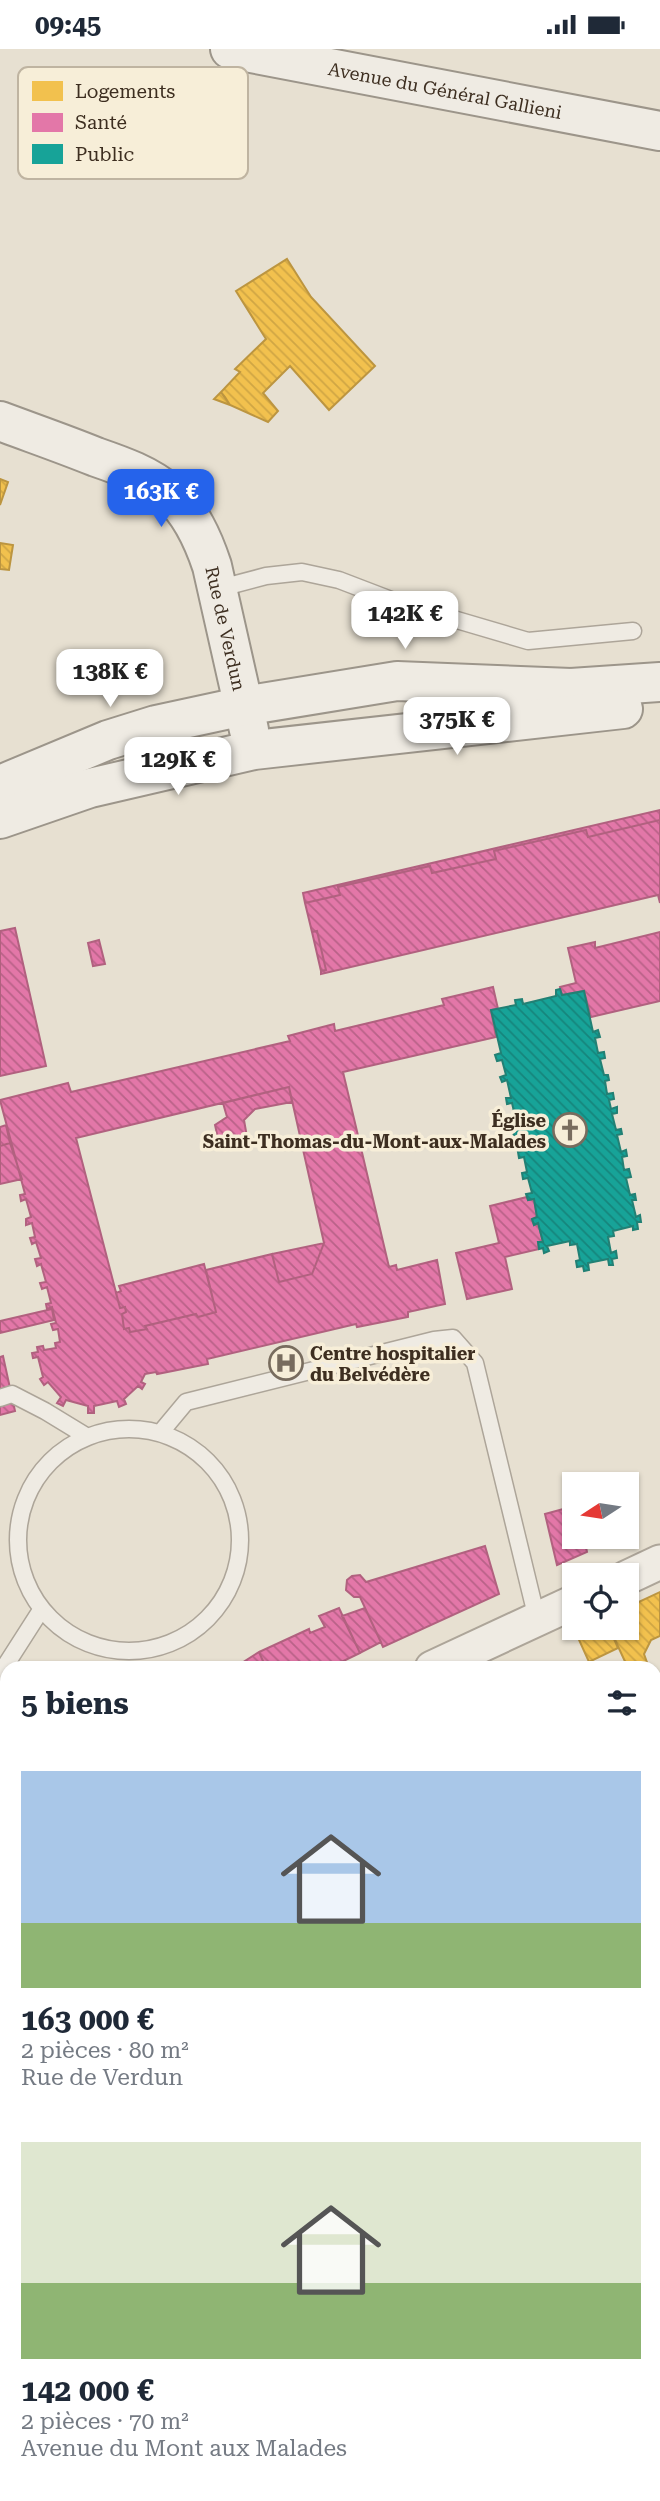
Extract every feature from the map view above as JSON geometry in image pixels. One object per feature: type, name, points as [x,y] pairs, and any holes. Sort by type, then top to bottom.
[{"type":"street","name":"Avenue du Général Gallieni","points":[[230,49],[660,131]]},
{"type":"street","name":"Rue de Verdun","points":[[0,421],[141,474],[169,493],[195,525],[204,543],[217,589],[254,750]]},
{"type":"street","points":[[0,785],[108,740],[144,729],[243,706],[397,681],[571,688],[657,698]]},
{"type":"street","points":[[0,819],[90,788],[254,750],[657,698]]},
{"type":"street","points":[[639,1572],[660,1562]]},
{"type":"street","points":[[447,1661],[562,1608]]},
{"type":"lane","points":[[217,589],[266,576],[302,572],[339,580],[399,603],[528,641],[633,631]]},
{"type":"lane","points":[[161,1432],[186,1402],[434,1340],[453,1338],[475,1363],[537,1619]]},
{"type":"lane","points":[[0,1398],[12,1394],[86,1436]]},
{"type":"lane","points":[[122,1427],[161,1432],[195,1449],[222,1476],[237,1511],[241,1549],[232,1587],[210,1618],[179,1641],[143,1652],[104,1650],[69,1635],[41,1610],[24,1579],[17,1546],[20,1511],[34,1480],[56,1454],[86,1436],[122,1427]]},
{"type":"lane","points":[[8,1661],[41,1610]]},
{"type":"building: Logements","points":[[287,259],[311,297],[375,366],[329,410],[290,366],[263,393],[278,411],[268,422],[230,405],[221,392],[240,372],[235,369],[266,339],[236,291]]},
{"type":"building: Logements","points":[[221,392],[225,397],[230,405],[214,399]]},
{"type":"building: Logements","points":[[0,479],[8,482],[0,505]]},
{"type":"building: Logements","points":[[0,543],[13,545],[9,570],[0,569]]},
{"type":"building: Logements","points":[[660,1592],[660,1636],[651,1640],[644,1654],[646,1661],[625,1661],[615,1640],[639,1640],[639,1602]]},
{"type":"building: Logements","points":[[579,1640],[615,1640],[618,1648],[589,1661]]},
{"type":"building: Santé","points":[[660,810],[660,820],[588,837],[586,830],[494,851],[496,859],[432,873],[430,866],[338,887],[340,895],[305,903],[303,893]]},
{"type":"building: Santé","points":[[660,820],[660,903],[658,895],[321,974],[321,971],[326,970],[317,931],[312,932],[305,903],[340,895],[338,887],[430,866],[432,873],[496,859],[494,851],[586,830],[588,837]]},
{"type":"building: Santé","points":[[15,928],[46,1066],[0,1076],[0,931]]},
{"type":"building: Santé","points":[[317,931],[326,970],[321,971],[312,932]]},
{"type":"building: Santé","points":[[660,932],[660,1001],[591,1017],[584,991],[562,995],[560,987],[576,983],[568,948],[595,942],[595,948]]},
{"type":"building: Santé","points":[[99,940],[105,964],[93,966],[88,943]]},
{"type":"building: Santé","points":[[493,987],[498,1009],[491,1010],[496,1037],[343,1072],[389,1267],[396,1265],[397,1270],[437,1260],[445,1304],[408,1312],[408,1317],[357,1327],[356,1324],[207,1359],[208,1364],[145,1374],[141,1382],[145,1384],[142,1389],[138,1386],[124,1399],[126,1404],[119,1407],[117,1401],[94,1406],[94,1413],[88,1413],[88,1406],[66,1400],[63,1406],[57,1403],[61,1397],[48,1382],[44,1385],[40,1379],[43,1377],[38,1357],[33,1358],[32,1353],[38,1352],[37,1347],[43,1346],[44,1350],[56,1348],[55,1343],[60,1342],[58,1329],[53,1330],[51,1324],[56,1323],[52,1307],[47,1309],[46,1304],[51,1303],[47,1287],[42,1289],[40,1283],[46,1282],[41,1264],[37,1266],[35,1259],[41,1258],[36,1242],[32,1244],[30,1238],[35,1237],[32,1223],[26,1225],[26,1219],[31,1217],[26,1199],[21,1201],[20,1195],[25,1194],[0,1100],[68,1083],[71,1092],[290,1041],[288,1036],[334,1024],[335,1031],[444,1005],[442,999]],"holes":[[[289,1087],[324,1243],[312,1274],[279,1282],[272,1254],[206,1270],[216,1312],[198,1317],[196,1314],[130,1332],[129,1328],[124,1329],[122,1314],[126,1312],[125,1307],[120,1308],[76,1138]]]},
{"type":"building: Santé","points":[[289,1087],[292,1102],[255,1109],[244,1120],[247,1137],[235,1147],[219,1143],[215,1125],[227,1117],[223,1103]]},
{"type":"building: Santé","points":[[6,1125],[10,1143],[0,1146],[0,1127]]},
{"type":"building: Santé","points":[[10,1143],[22,1179],[0,1184],[0,1146]]},
{"type":"building: Santé","points":[[527,1197],[528,1200],[534,1199],[537,1217],[532,1219],[534,1225],[538,1223],[543,1242],[538,1242],[539,1249],[505,1257],[512,1289],[467,1299],[456,1253],[499,1243],[490,1206]]},
{"type":"building: Santé","points":[[324,1243],[312,1274],[279,1282],[272,1254]]},
{"type":"building: Santé","points":[[204,1264],[216,1312],[145,1326],[147,1329],[130,1332],[129,1328],[124,1329],[122,1314],[126,1312],[125,1307],[120,1308],[116,1293],[121,1291],[119,1286]]},
{"type":"building: Santé","points":[[52,1309],[54,1320],[0,1333],[0,1321]]},
{"type":"building: Santé","points":[[3,1356],[15,1411],[0,1415],[0,1357]]},
{"type":"building: Santé","points":[[562,1509],[562,1549],[586,1549],[587,1552],[557,1565],[545,1514]]},
{"type":"building: Santé","points":[[485,1546],[499,1594],[383,1647],[360,1597],[354,1597],[346,1590],[347,1580],[352,1576],[360,1575],[366,1582]]},
{"type":"building: Santé","points":[[339,1608],[360,1653],[343,1661],[263,1661],[259,1652],[309,1629],[310,1633],[325,1627],[319,1616]]},
{"type":"building: Santé","points":[[365,1608],[381,1642],[360,1653],[342,1616]]},
{"type":"building: Santé","points":[[259,1652],[263,1661],[245,1661]]},
{"type":"building: Public","name":"Église Saint-Thomas-du-Mont-aux-Malades","points":[[560,989],[562,995],[584,991],[593,1032],[598,1030],[600,1037],[595,1038],[598,1053],[604,1052],[605,1058],[600,1059],[604,1075],[608,1075],[609,1080],[605,1081],[607,1094],[613,1093],[614,1099],[609,1100],[611,1109],[617,1107],[617,1113],[612,1114],[616,1130],[621,1129],[622,1134],[617,1135],[621,1152],[626,1150],[627,1156],[622,1157],[624,1170],[629,1169],[631,1177],[626,1178],[630,1195],[635,1194],[636,1200],[632,1200],[636,1217],[640,1215],[641,1222],[637,1222],[638,1229],[633,1230],[633,1226],[613,1231],[614,1236],[608,1237],[611,1253],[616,1251],[617,1258],[612,1259],[613,1265],[609,1265],[608,1259],[588,1263],[589,1270],[584,1271],[583,1266],[577,1267],[576,1261],[580,1260],[577,1244],[570,1245],[570,1241],[547,1246],[549,1251],[544,1253],[543,1248],[539,1249],[538,1242],[543,1242],[538,1223],[534,1225],[532,1219],[537,1217],[534,1199],[528,1200],[526,1194],[532,1193],[528,1178],[523,1179],[522,1173],[527,1172],[524,1157],[519,1158],[518,1152],[523,1151],[519,1135],[514,1136],[513,1132],[518,1130],[516,1121],[511,1122],[510,1117],[515,1116],[512,1103],[507,1104],[506,1098],[511,1098],[507,1080],[502,1082],[500,1077],[506,1075],[502,1060],[497,1061],[495,1055],[501,1053],[491,1010],[516,1005],[515,1000],[522,999],[523,1004],[556,996],[556,990]]},
{"type":"place","name":"Église Saint-Thomas-du-Mont-aux-Malades","points":[[570,1130]]},
{"type":"place","name":"Centre hospitalier du Belvédère","points":[[286,1363]]}]
